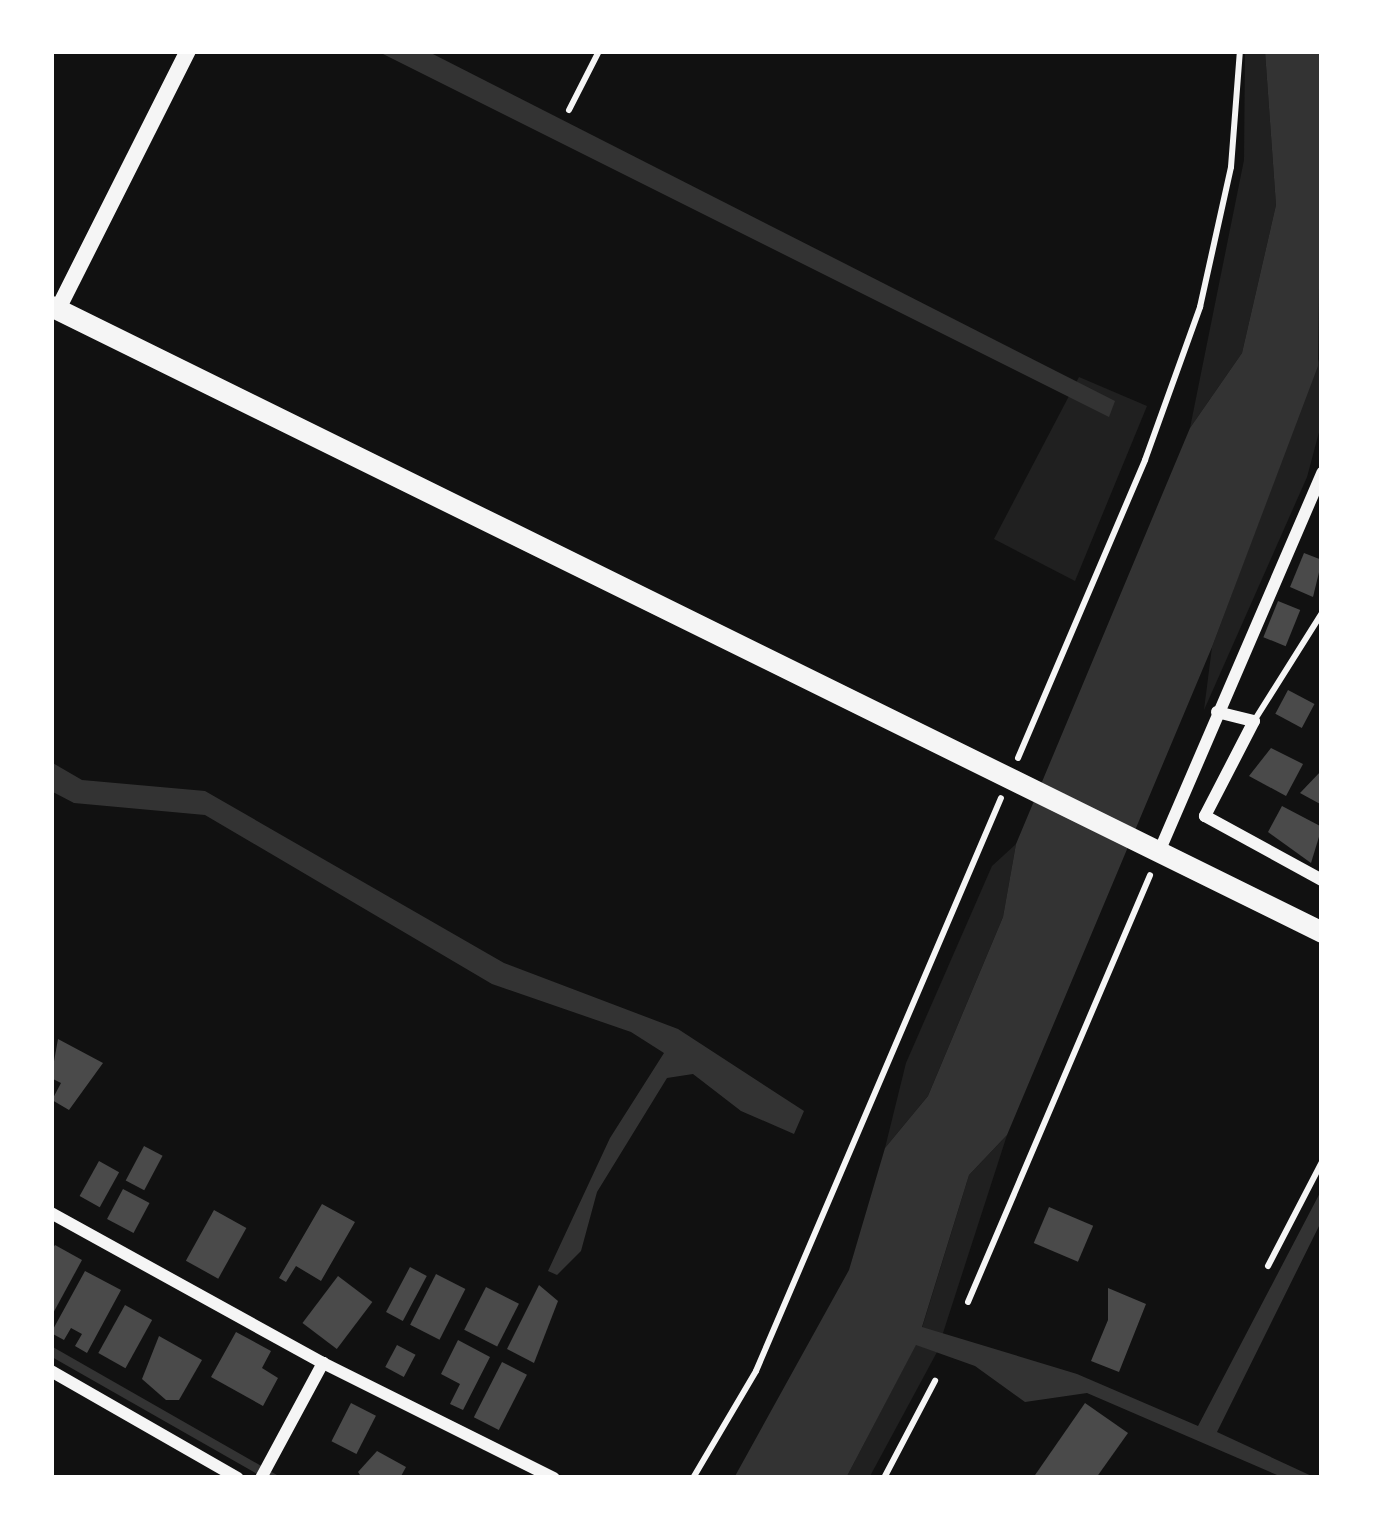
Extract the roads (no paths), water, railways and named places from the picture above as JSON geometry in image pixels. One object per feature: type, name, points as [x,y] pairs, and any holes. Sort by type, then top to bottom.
[{"type":"main road","points":[[55,307],[1322,932]]},
{"type":"street","points":[[55,307],[188,51]]},
{"type":"street","points":[[1160,852],[1322,472]]},
{"type":"street","points":[[1217,712],[1254,721],[1205,816],[1321,878]]},
{"type":"street","points":[[51,1213],[322,1363],[554,1478]]},
{"type":"street","points":[[260,1478],[322,1363]]},
{"type":"street","points":[[51,1371],[238,1478]]},
{"type":"lane","points":[[1254,721],[1322,613]]},
{"type":"lane","points":[[1268,1266],[1322,1162]]},
{"type":"waterway","points":[[51,1351],[274,1478]]}]
